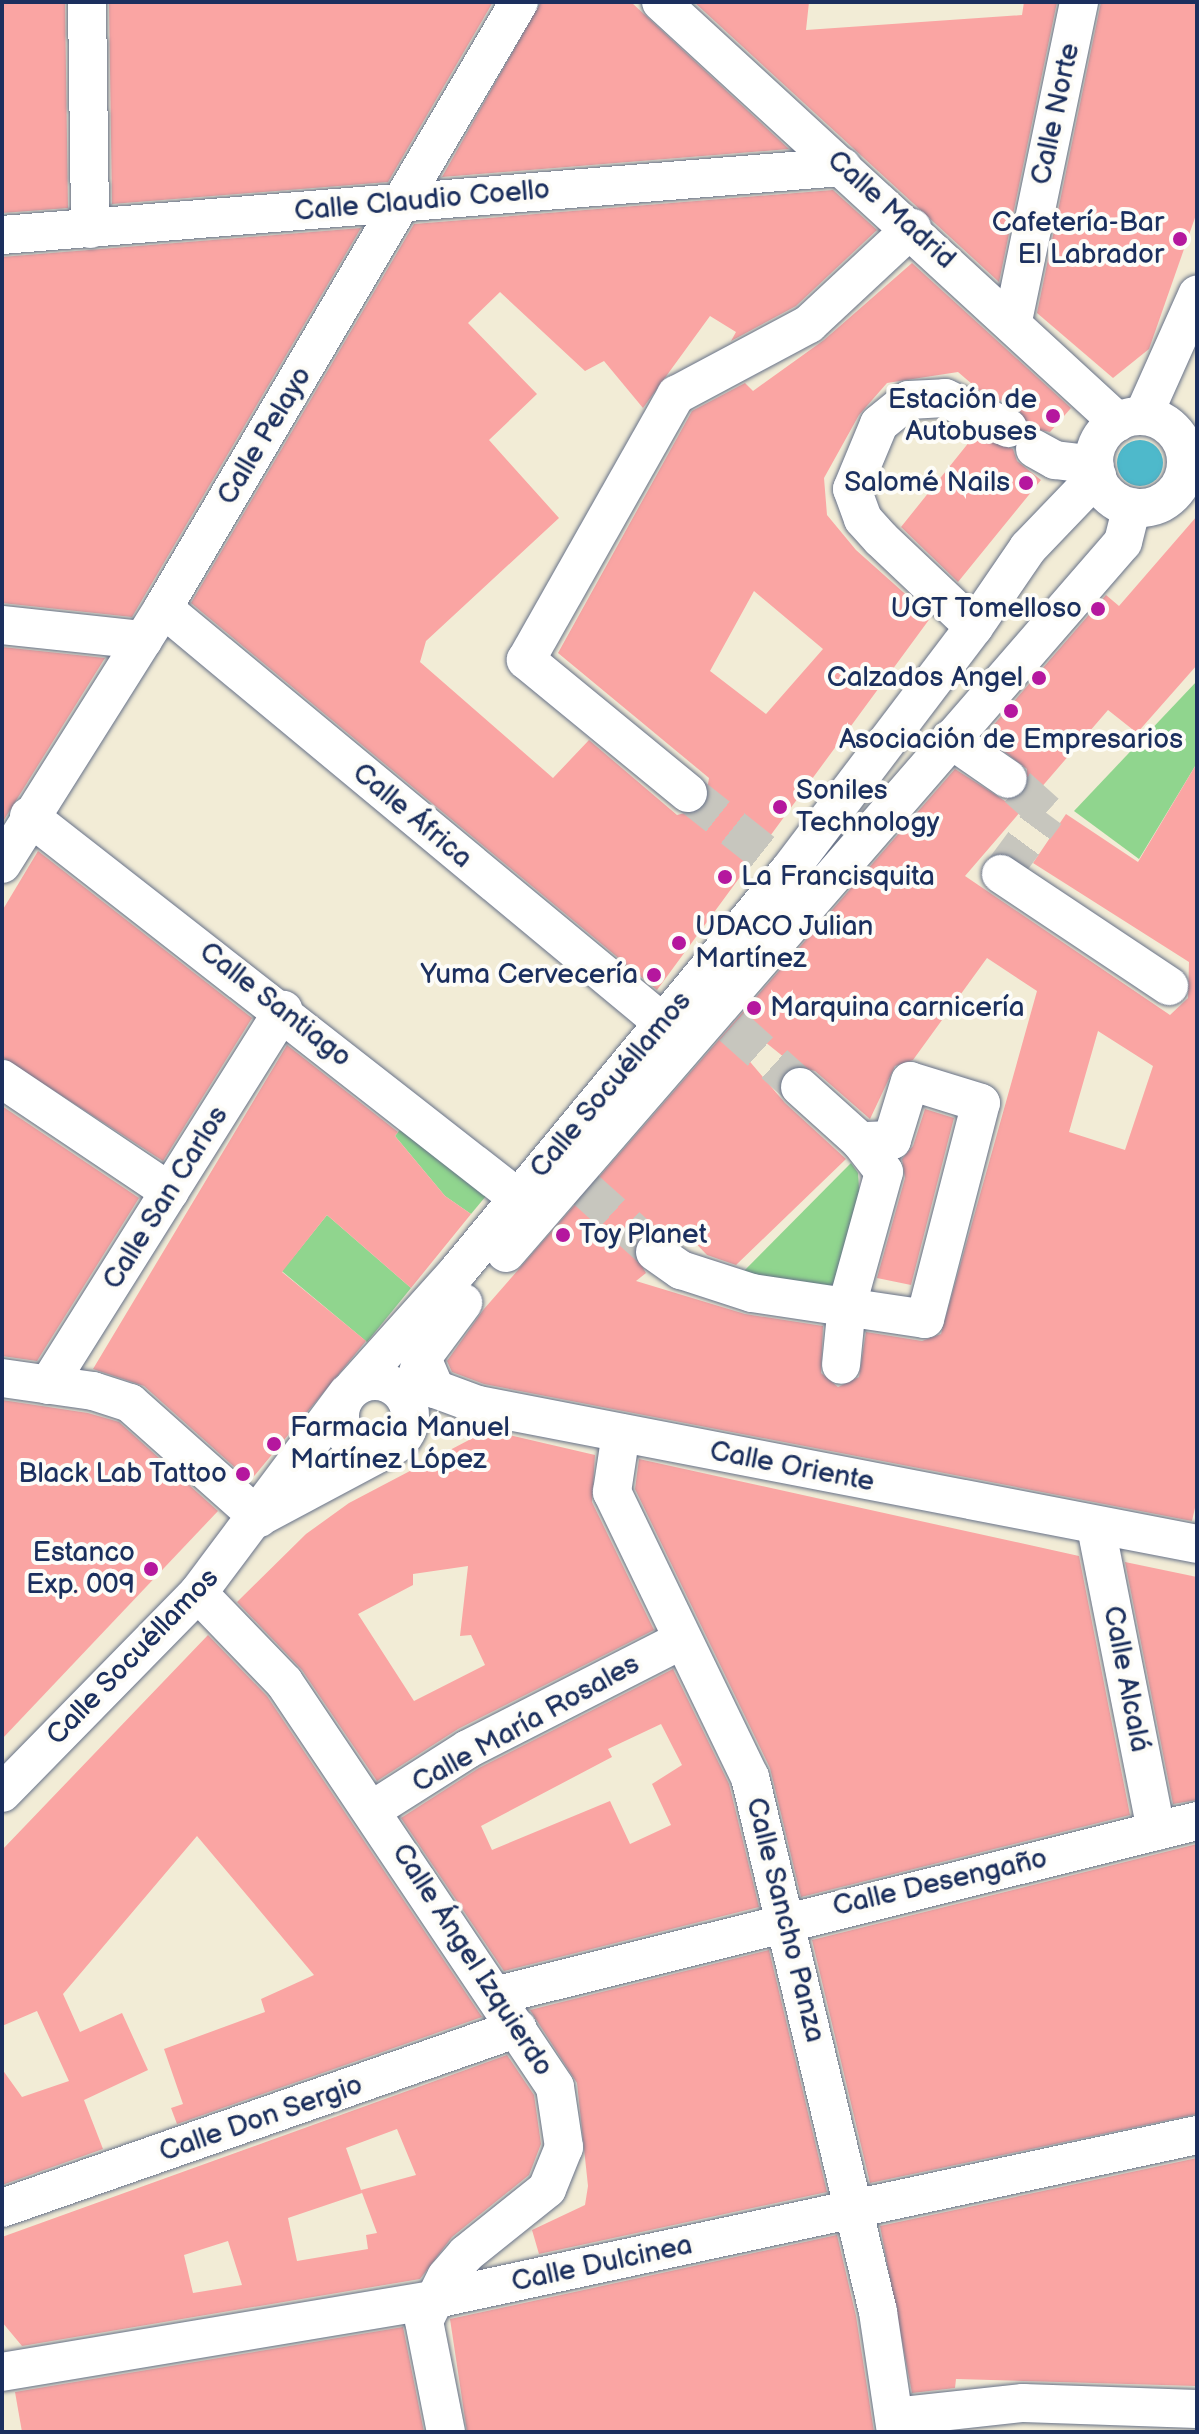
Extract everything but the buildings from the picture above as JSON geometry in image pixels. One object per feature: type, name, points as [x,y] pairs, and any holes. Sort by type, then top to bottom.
[{"type":"street","points":[[87,2],[90,229]]},
{"type":"street","name":"Calle Pelayo","points":[[2,864],[29,816],[153,624],[405,202],[519,2]]},
{"type":"street","name":"Calle Madrid","points":[[661,2],[1013,321],[1162,428]]},
{"type":"street","name":"Calle Norte","points":[[1013,321],[1079,2]]},
{"type":"street","name":"Calle Claudio Coello","points":[[2,235],[842,167]]},
{"type":"street","points":[[688,793],[526,660],[676,395],[809,324],[912,228]]},
{"type":"street","name":"Calle Socuéllamos","points":[[2,1793],[198,1593],[259,1518],[350,1391],[518,1198],[788,872],[974,627],[1028,548],[1096,470],[1099,443],[1162,428],[1181,340],[1197,295]]},
{"type":"street","points":[[974,627],[863,519],[852,489],[862,456],[879,424],[909,400],[945,398],[1022,438],[1055,460],[1096,470],[1106,493],[1132,507],[1160,504],[1189,494],[1186,469],[1162,428]]},
{"type":"street","name":"Calle Socuéllamos","points":[[409,1404],[422,1358],[723,1018],[950,739],[1123,542],[1132,507]]},
{"type":"street","points":[[2,625],[153,624]]},
{"type":"street","name":"Calle África","points":[[153,624],[663,1023]]},
{"type":"street","points":[[950,739],[1008,779]]},
{"type":"street","name":"Calle Santiago","points":[[29,816],[283,1010],[518,1198]]},
{"type":"street","points":[[1001,874],[1169,986]]},
{"type":"street","name":"Calle San Carlos","points":[[48,1385],[283,1010]]},
{"type":"street","points":[[2,1079],[170,1192]]},
{"type":"street","points":[[655,1252],[711,1283],[925,1319],[981,1103],[910,1081],[892,1140],[860,1141]]},
{"type":"street","points":[[800,1087],[860,1141],[884,1172],[847,1305],[841,1365]]},
{"type":"street","name":"Calle Oriente","points":[[422,1358],[435,1389],[478,1405],[1096,1527],[1197,1544]]},
{"type":"street","points":[[2,1378],[93,1391],[130,1403],[259,1518]]},
{"type":"street","points":[[389,1448],[409,1427],[409,1404],[386,1382],[350,1391],[340,1415],[345,1434],[362,1448],[389,1448],[478,1405]]},
{"type":"street","name":"Calle Sancho Panza","points":[[621,1433],[612,1492],[750,1777],[787,1919],[878,2312],[895,2424]]},
{"type":"street","name":"Calle Socuéllamos","points":[[259,1518],[389,1448]]},
{"type":"street","name":"Calle Alcalá","points":[[1096,1527],[1156,1831]]},
{"type":"street","name":"Calle Ángel Izquierdo","points":[[198,1593],[284,1682],[498,1995],[555,2087],[563,2121],[558,2167],[547,2189],[466,2254],[424,2321],[446,2432]]},
{"type":"street","name":"Calle María Rosales","points":[[372,1810],[468,1749],[682,1640]]},
{"type":"street","name":"Calle Desengaño","points":[[498,1995],[787,1919],[1197,1821]]},
{"type":"street","name":"Calle Don Sergio","points":[[2,2208],[518,2028]]},
{"type":"street","name":"Calle Dulcinea","points":[[2,2372],[436,2299],[853,2213],[1197,2135]]},
{"type":"street","points":[[895,2424],[1023,2403],[1197,2409]]},
{"type":"green space","points":[[1197,681],[1197,763],[1139,859],[1074,811]]},
{"type":"green space","points":[[402,1127],[486,1196],[471,1214],[445,1196],[395,1136]]},
{"type":"green space","points":[[851,1163],[858,1173],[860,1202],[847,1275],[829,1287],[739,1276]]},
{"type":"green space","points":[[327,1215],[411,1288],[367,1342],[265,1257],[291,1260]]},
{"type":"water","points":[[1140,440],[1156,447],[1163,463],[1156,479],[1140,486],[1124,479],[1117,463],[1124,447]]},
{"type":"tunnel","points":[[1001,874],[1046,813],[1008,779]]},
{"type":"tunnel","points":[[688,793],[788,872]]},
{"type":"tunnel","points":[[732,1026],[800,1087]]},
{"type":"tunnel","points":[[584,1188],[655,1252]]},
{"type":"place","name":"Cafetería-Bar El Labrador","points":[[1180,239]]},
{"type":"place","name":"Estación de Autobuses","points":[[1053,416]]},
{"type":"place","name":"Salomé Nails","points":[[1026,483]]},
{"type":"place","name":"UGT Tomelloso","points":[[1098,609]]},
{"type":"place","name":"Calzados Angel","points":[[1039,678]]},
{"type":"place","name":"Asociación de Empresarios","points":[[1011,711]]},
{"type":"place","name":"Soniles Technology","points":[[780,807]]},
{"type":"place","name":"La Francisquita","points":[[725,877]]},
{"type":"place","name":"UDACO Julian Martínez","points":[[679,943]]},
{"type":"place","name":"Yuma Cervecería","points":[[654,975]]},
{"type":"place","name":"Marquina carnicería","points":[[754,1008]]},
{"type":"place","name":"Toy Planet","points":[[563,1235]]},
{"type":"place","name":"Farmacia Manuel Martínez López","points":[[274,1444]]},
{"type":"place","name":"Black Lab Tattoo","points":[[243,1474]]},
{"type":"place","name":"Estanco Exp. 009","points":[[151,1569]]}]
